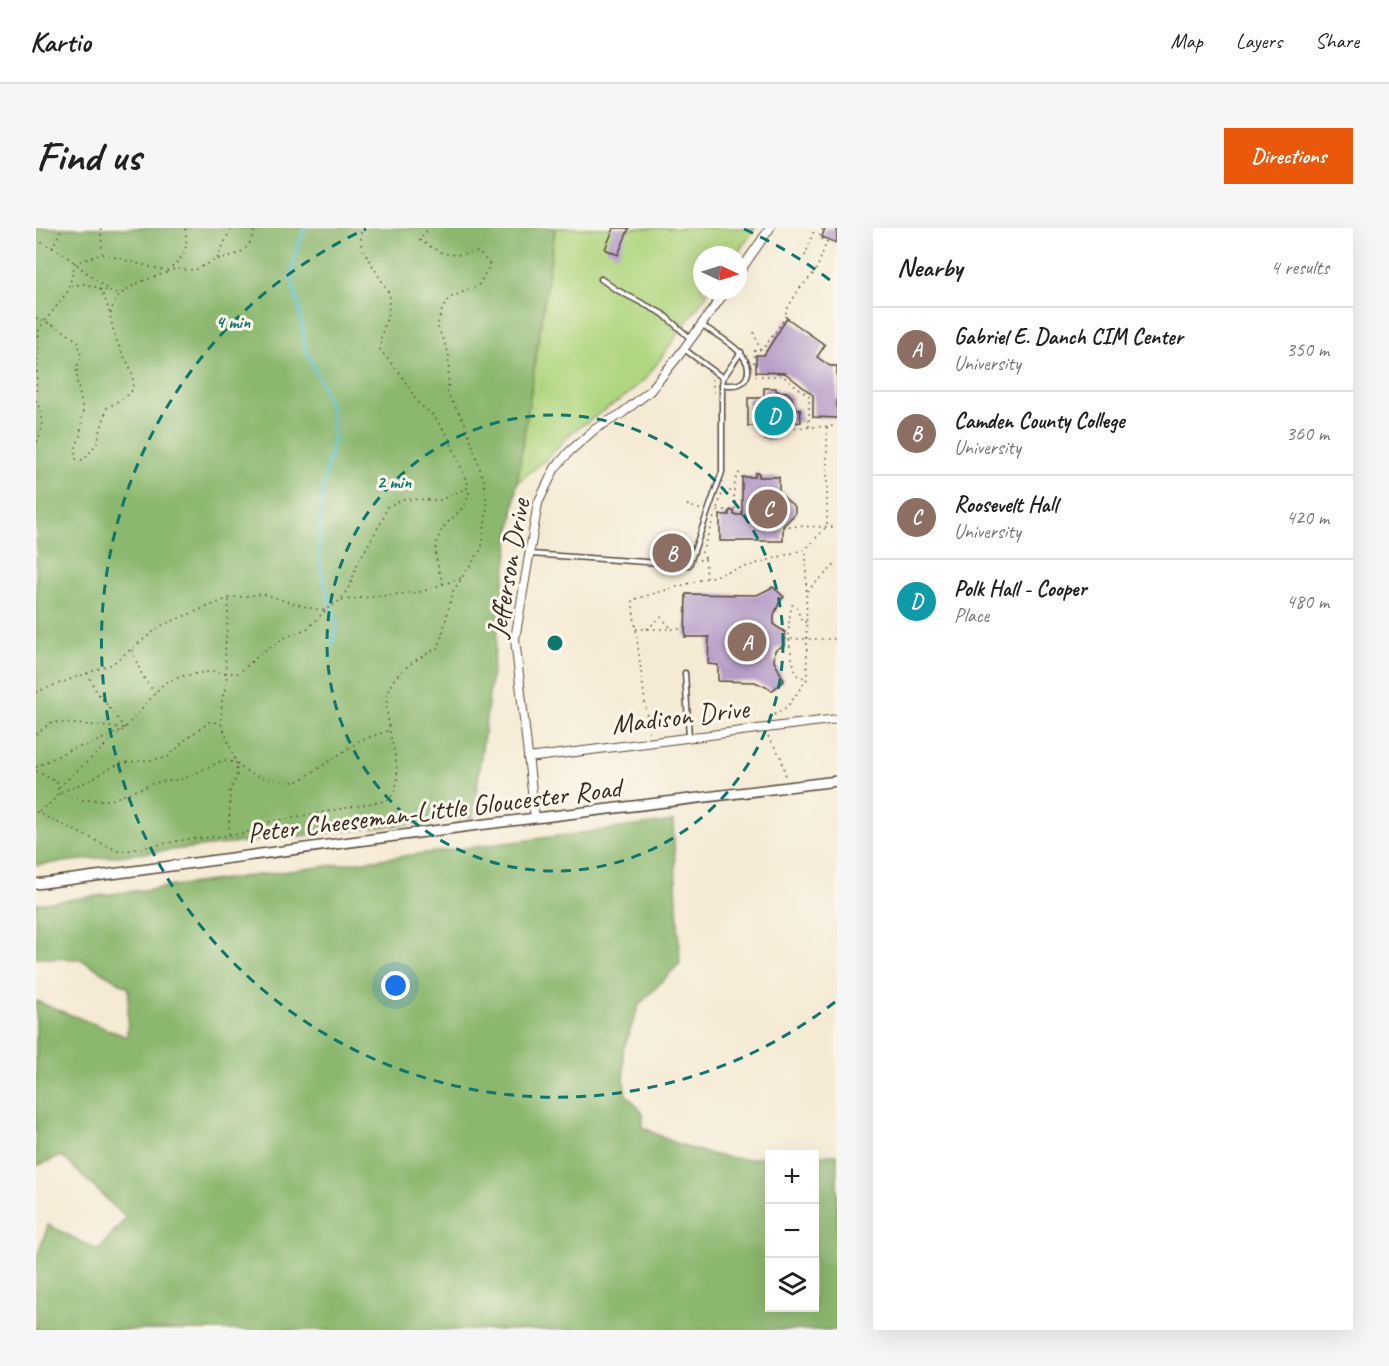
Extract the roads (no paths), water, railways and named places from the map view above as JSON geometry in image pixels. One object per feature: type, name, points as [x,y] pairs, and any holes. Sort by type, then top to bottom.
[{"type":"street","points":[[747,261],[771,228]]},
{"type":"street","name":"Jefferson Drive","points":[[535,818],[515,639],[538,503],[555,468],[587,435],[651,392],[720,300]]},
{"type":"street","name":"Madison Drive","points":[[528,758],[837,718]]},
{"type":"street","name":"Peter Cheeseman-Little Gloucester Road","points":[[36,884],[535,818],[837,781]]},
{"type":"lane","points":[[602,279],[615,289],[663,314],[691,339]]},
{"type":"lane","points":[[702,325],[741,352],[747,366],[747,377],[738,385],[722,385]]},
{"type":"lane","points":[[684,349],[723,378]]},
{"type":"lane","points":[[529,554],[689,565],[722,472],[723,378],[741,352]]},
{"type":"lane","points":[[685,673],[689,738]]},
{"type":"waterway","points":[[305,228],[296,251],[291,279],[298,303],[306,350],[330,403],[334,439],[322,497],[319,555],[325,586],[337,625],[332,646]]},
{"type":"place","name":"Polk Hall - Cooper","points":[[774,416]]},
{"type":"place","name":"Roosevelt Hall","points":[[768,509]]},
{"type":"place","name":"Camden County College","points":[[672,553]]},
{"type":"place","name":"Gabriel E. Danch CIM Center","points":[[747,642]]}]
